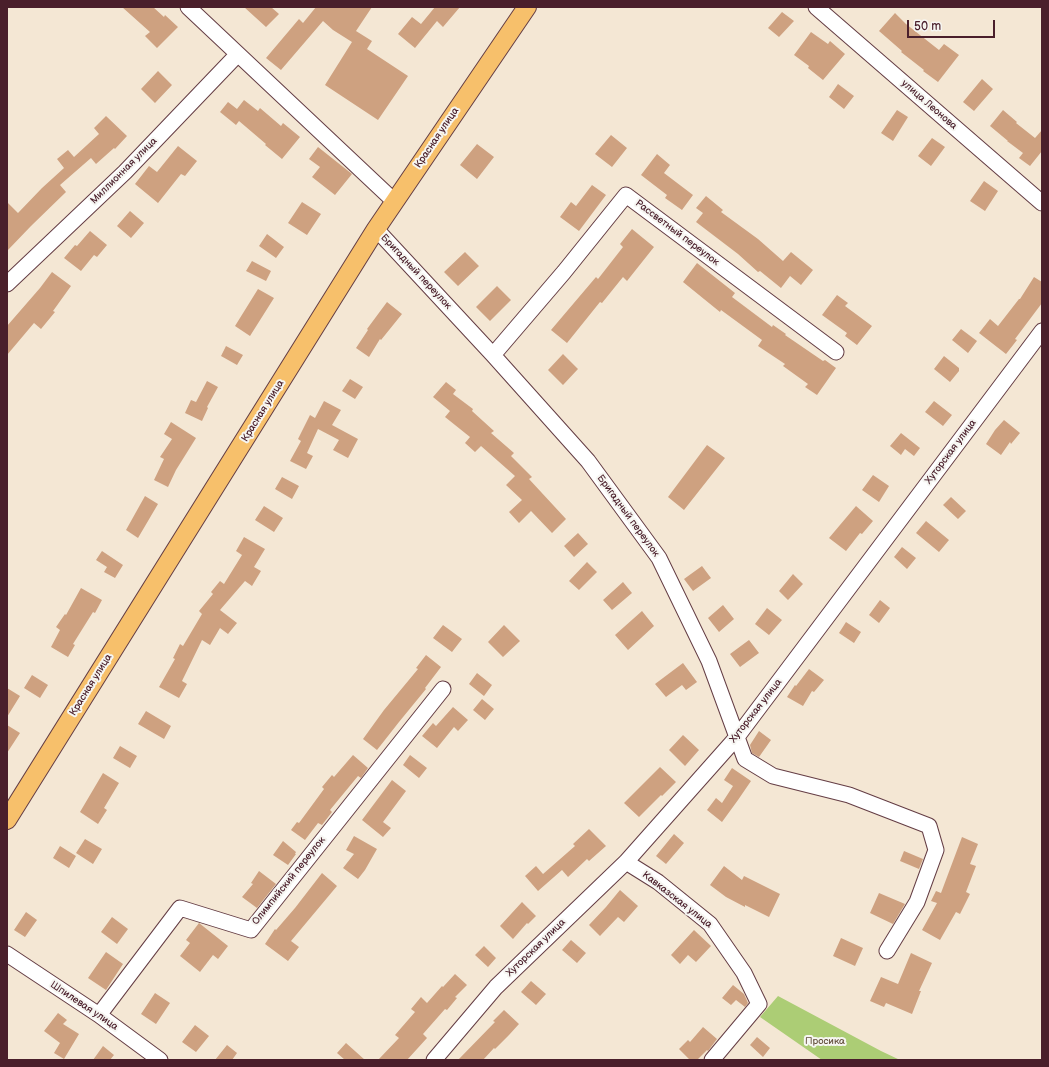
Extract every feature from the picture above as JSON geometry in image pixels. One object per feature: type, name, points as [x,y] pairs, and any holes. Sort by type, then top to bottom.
[{"type":"main road","name":"Красная улица","points":[[7,820],[376,229],[527,7]]},
{"type":"street","name":"улица Леонова","points":[[816,7],[1042,203]]},
{"type":"street","points":[[195,10],[237,55],[394,201]]},
{"type":"street","name":"Миллионная улица","points":[[7,284],[125,172],[237,55]]},
{"type":"street","name":"Рассветный переулок","points":[[493,355],[564,272],[626,195],[836,352]]},
{"type":"street","name":"Бригадный переулок","points":[[376,229],[493,355],[588,461],[659,558],[709,661],[745,759],[773,776],[849,795],[929,826],[936,850],[917,902],[887,951]]},
{"type":"street","name":"Хуторская улица","points":[[434,1060],[496,987],[626,862],[737,737],[1042,331]]},
{"type":"street","name":"Олимпийский переулок","points":[[99,1015],[180,908],[251,930],[443,689]]},
{"type":"street","name":"Кавказская улица","points":[[626,862],[658,882],[710,924],[744,973],[759,1004],[712,1060]]},
{"type":"street","name":"Шпилевая улица","points":[[7,954],[99,1015],[160,1060]]},
{"type":"green space","name":"Просика","points":[[778,996],[900,1060],[822,1060],[760,1017]]},
{"type":"building","points":[[122,7],[153,7],[164,17],[165,15],[178,27],[157,48],[145,36],[150,32]]},
{"type":"building","points":[[244,7],[271,7],[279,14],[266,27]]},
{"type":"building","points":[[316,7],[372,7],[356,31],[372,41],[367,49],[408,76],[378,120],[325,85],[352,42],[333,30],[323,21],[281,70],[266,58],[299,19],[303,23]]},
{"type":"building","points":[[435,7],[460,7],[443,27],[437,21],[415,48],[398,34],[412,17],[421,24]]},
{"type":"building","points":[[782,12],[794,21],[779,37],[768,28]]},
{"type":"building","points":[[895,13],[906,24],[939,50],[944,44],[959,55],[938,82],[901,52],[902,51],[879,31]]},
{"type":"building","points":[[811,32],[828,44],[830,41],[845,54],[823,80],[808,68],[809,66],[794,55]]},
{"type":"building","points":[[158,71],[172,85],[155,103],[141,89]]},
{"type":"building","points":[[982,79],[993,89],[974,111],[963,102]]},
{"type":"building","points":[[838,84],[854,96],[844,109],[829,97]]},
{"type":"building","points":[[244,100],[258,111],[260,108],[281,126],[283,123],[300,137],[282,159],[239,121],[236,125],[220,112],[228,102],[237,109]]},
{"type":"building","points":[[897,110],[908,117],[893,141],[881,133]]},
{"type":"building","points":[[1003,110],[1017,122],[1016,123],[1035,138],[1042,130],[1042,151],[1030,166],[1019,158],[1023,153],[990,126]]},
{"type":"building","points":[[106,116],[127,136],[115,149],[114,148],[96,164],[91,158],[60,185],[66,192],[7,251],[7,202],[18,213],[64,168],[57,159],[68,150],[74,157],[99,134],[94,128]]},
{"type":"building","points":[[611,135],[627,148],[612,167],[595,154]]},
{"type":"building","points":[[932,138],[945,147],[931,166],[918,156]]},
{"type":"building","points":[[477,144],[494,157],[477,179],[460,165]]},
{"type":"building","points":[[178,146],[197,161],[185,176],[181,174],[158,203],[135,184],[149,166],[157,172]]},
{"type":"building","points":[[318,147],[352,174],[335,195],[312,177],[320,167],[309,159]]},
{"type":"building","points":[[657,154],[670,165],[664,173],[693,195],[682,210],[665,198],[667,195],[641,175]]},
{"type":"building","points":[[984,181],[998,191],[985,211],[970,201]]},
{"type":"building","points":[[592,185],[606,195],[579,231],[560,217],[571,202],[576,206]]},
{"type":"building","points":[[706,196],[723,210],[721,212],[758,239],[783,261],[791,252],[813,270],[801,285],[790,276],[781,288],[760,271],[758,272],[738,254],[696,222],[703,213],[696,208]]},
{"type":"building","points":[[302,202],[321,214],[307,235],[288,223]]},
{"type":"building","points":[[130,211],[144,223],[131,238],[117,226]]},
{"type":"building","points":[[632,229],[654,247],[627,281],[623,277],[602,303],[600,302],[567,343],[551,330],[596,277],[598,279],[623,247],[620,244]]},
{"type":"building","points":[[90,231],[107,245],[97,257],[94,255],[81,271],[64,258]]},
{"type":"building","points":[[267,234],[284,247],[276,258],[259,246]]},
{"type":"building","points":[[465,252],[479,266],[458,286],[444,272]]},
{"type":"building","points":[[252,261],[271,271],[266,281],[246,271]]},
{"type":"building","points":[[697,263],[735,293],[732,297],[772,327],[773,325],[823,361],[825,360],[836,368],[817,395],[805,387],[808,384],[783,366],[785,364],[758,346],[762,340],[721,310],[720,312],[683,282]]},
{"type":"building","points":[[52,272],[71,286],[53,311],[55,312],[41,329],[34,323],[7,355],[7,326]]},
{"type":"building","points":[[1034,277],[1042,282],[1042,303],[1015,339],[1017,340],[1006,354],[979,333],[990,319],[998,326],[1020,299]]},
{"type":"building","points":[[497,286],[511,300],[490,321],[476,307]]},
{"type":"building","points":[[258,289],[274,298],[250,336],[235,326]]},
{"type":"building","points":[[837,295],[848,303],[845,306],[872,326],[857,345],[845,336],[847,333],[822,315]]},
{"type":"building","points":[[387,302],[402,314],[381,340],[380,339],[369,357],[356,348],[368,330],[367,329]]},
{"type":"building","points":[[961,329],[977,341],[968,353],[952,340]]},
{"type":"building","points":[[226,346],[243,355],[237,365],[221,356]]},
{"type":"building","points":[[563,354],[578,369],[563,385],[548,370]]},
{"type":"building","points":[[944,356],[959,368],[959,371],[950,382],[934,369]]},
{"type":"building","points":[[350,379],[363,387],[355,399],[342,391]]},
{"type":"building","points":[[207,381],[218,387],[207,407],[208,408],[202,421],[185,413],[191,400],[196,402]]},
{"type":"building","points":[[446,382],[456,390],[453,394],[473,409],[472,411],[494,431],[491,433],[514,453],[511,456],[532,477],[529,479],[566,519],[552,533],[531,511],[519,523],[509,512],[522,500],[506,485],[515,476],[481,446],[475,452],[465,443],[470,437],[445,417],[450,411],[433,397]]},
{"type":"building","points":[[324,401],[341,410],[332,425],[358,439],[348,458],[333,450],[339,440],[318,429],[307,453],[313,456],[306,469],[290,461],[301,441],[298,439],[310,415],[315,418]]},
{"type":"building","points":[[934,401],[952,415],[943,426],[925,412]]},
{"type":"building","points":[[1004,420],[1020,433],[1011,444],[1010,442],[1001,455],[986,444]]},
{"type":"building","points":[[171,422],[196,438],[176,470],[168,487],[154,480],[164,459],[160,457],[172,439],[164,434]]},
{"type":"building","points":[[901,433],[920,448],[914,456],[905,449],[901,455],[890,446]]},
{"type":"building","points":[[707,445],[725,458],[684,510],[668,497]]},
{"type":"building","points":[[873,475],[889,486],[879,502],[862,490]]},
{"type":"building","points":[[282,477],[299,486],[292,499],[275,489]]},
{"type":"building","points":[[145,496],[158,504],[138,538],[126,530]]},
{"type":"building","points":[[951,497],[966,511],[958,519],[943,505]]},
{"type":"building","points":[[264,506],[283,518],[274,532],[255,520]]},
{"type":"building","points":[[856,506],[873,521],[862,534],[860,533],[846,551],[829,538]]},
{"type":"building","points":[[926,521],[949,540],[939,552],[916,533]]},
{"type":"building","points":[[578,533],[588,544],[574,557],[564,546]]},
{"type":"building","points":[[244,537],[265,549],[254,567],[261,571],[252,586],[245,581],[220,610],[237,623],[228,634],[220,628],[210,645],[202,640],[182,681],[187,684],[179,698],[159,687],[175,659],[173,658],[180,644],[183,646],[202,614],[199,611],[213,594],[211,592],[220,581],[224,584],[242,555],[236,551]]},
{"type":"building","points":[[902,547],[916,558],[907,569],[894,557]]},
{"type":"building","points":[[102,551],[123,565],[115,578],[104,572],[107,567],[96,560]]},
{"type":"building","points":[[587,562],[597,572],[579,590],[569,581]]},
{"type":"building","points":[[702,566],[711,578],[693,591],[684,579]]},
{"type":"building","points":[[793,574],[803,584],[788,600],[779,591]]},
{"type":"building","points":[[623,582],[632,593],[612,610],[603,600]]},
{"type":"building","points":[[81,588],[102,600],[95,613],[93,612],[73,644],[75,645],[68,657],[51,647],[60,630],[56,627],[65,614],[66,615]]},
{"type":"building","points":[[880,600],[890,608],[879,623],[869,615]]},
{"type":"building","points":[[723,605],[734,619],[719,632],[708,618]]},
{"type":"building","points":[[767,608],[782,620],[769,635],[755,624]]},
{"type":"building","points":[[642,611],[654,626],[628,650],[615,635]]},
{"type":"building","points":[[846,622],[861,632],[854,643],[839,633]]},
{"type":"building","points":[[443,625],[462,639],[452,652],[433,638]]},
{"type":"building","points":[[504,625],[520,641],[503,657],[488,642]]},
{"type":"building","points":[[749,640],[759,653],[740,667],[730,654]]},
{"type":"building","points":[[426,655],[441,667],[425,688],[426,689],[377,750],[363,739],[384,710],[418,669],[416,668]]},
{"type":"building","points":[[683,663],[697,682],[686,690],[682,685],[666,697],[655,684]]},
{"type":"building","points":[[809,669],[824,680],[814,692],[812,691],[803,706],[787,697]]},
{"type":"building","points":[[477,673],[492,685],[484,696],[469,684]]},
{"type":"building","points":[[32,675],[48,685],[40,698],[24,688]]},
{"type":"building","points":[[7,688],[20,696],[7,717]]},
{"type":"building","points":[[482,699],[494,709],[485,720],[473,710]]},
{"type":"building","points":[[453,707],[468,720],[458,731],[454,727],[437,748],[422,736],[433,723],[436,726]]},
{"type":"building","points":[[146,711],[171,726],[164,739],[138,724]]},
{"type":"building","points":[[7,725],[20,733],[7,753]]},
{"type":"building","points":[[759,731],[771,740],[759,757],[752,753],[750,745]]},
{"type":"building","points":[[683,735],[699,750],[685,766],[669,750]]},
{"type":"building","points":[[120,746],[137,756],[130,768],[113,758]]},
{"type":"building","points":[[353,755],[368,768],[361,778],[358,776],[330,810],[332,812],[322,825],[318,823],[305,840],[291,830],[297,822],[299,823],[324,789],[322,787],[332,775],[334,777]]},
{"type":"building","points":[[410,755],[427,768],[419,778],[403,765]]},
{"type":"building","points":[[660,767],[676,782],[639,817],[624,803]]},
{"type":"building","points":[[732,768],[751,781],[722,822],[707,810],[716,798],[722,803],[733,786],[724,780]]},
{"type":"building","points":[[103,773],[119,783],[104,808],[107,810],[98,824],[80,812]]},
{"type":"building","points":[[392,780],[406,791],[383,822],[391,828],[383,837],[362,820]]},
{"type":"building","points":[[589,829],[606,846],[589,861],[587,859],[568,877],[562,870],[538,891],[525,876],[536,866],[543,874],[575,846],[573,844]]},
{"type":"building","points":[[674,834],[684,843],[666,864],[656,856]]},
{"type":"building","points":[[354,836],[377,849],[358,879],[343,868],[354,854],[346,850]]},
{"type":"building","points":[[962,837],[978,844],[970,864],[976,866],[966,892],[970,894],[960,914],[956,912],[940,940],[922,930],[937,903],[931,901],[936,891],[941,893]]},
{"type":"building","points":[[85,839],[102,849],[93,864],[76,853]]},
{"type":"building","points":[[283,841],[296,852],[288,865],[273,855]]},
{"type":"building","points":[[60,846],[76,856],[69,868],[53,858]]},
{"type":"building","points":[[904,851],[923,859],[919,869],[900,861]]},
{"type":"building","points":[[724,866],[742,880],[744,876],[780,894],[769,917],[726,897],[710,885]]},
{"type":"building","points":[[259,871],[276,884],[257,908],[242,897],[253,884],[251,883]]},
{"type":"building","points":[[322,873],[337,886],[291,941],[299,947],[288,961],[265,944],[275,929],[276,930],[295,908]]},
{"type":"building","points":[[620,890],[638,906],[624,922],[618,917],[600,936],[589,925]]},
{"type":"building","points":[[879,893],[905,904],[893,924],[870,913]]},
{"type":"building","points":[[522,902],[536,916],[528,924],[527,923],[513,939],[500,926]]},
{"type":"building","points":[[26,912],[37,920],[25,937],[14,930]]},
{"type":"building","points":[[112,917],[128,929],[117,944],[101,932]]},
{"type":"building","points":[[199,923],[228,946],[218,959],[213,955],[200,972],[180,956],[190,943],[186,940]]},
{"type":"building","points":[[694,930],[711,946],[696,962],[688,955],[680,964],[671,955]]},
{"type":"building","points":[[841,938],[863,948],[855,966],[833,956]]},
{"type":"building","points":[[571,940],[586,953],[577,963],[562,950]]},
{"type":"building","points":[[484,946],[496,958],[488,967],[475,955]]},
{"type":"building","points":[[106,952],[123,964],[106,990],[88,978]]},
{"type":"building","points":[[911,953],[932,963],[919,991],[921,991],[912,1014],[886,1003],[884,1007],[870,1001],[881,977],[898,984]]},
{"type":"building","points":[[455,974],[467,985],[455,997],[457,998],[447,1010],[445,1009],[423,1034],[427,1038],[407,1060],[378,1060],[399,1038],[395,1035],[415,1012],[411,1009],[421,997],[427,1003]]},
{"type":"building","points":[[531,981],[546,994],[536,1005],[521,992]]},
{"type":"building","points":[[733,985],[744,994],[748,1003],[745,1007],[736,1000],[731,1005],[722,998]]},
{"type":"building","points":[[155,993],[170,1003],[156,1024],[141,1014]]},
{"type":"building","points":[[504,1010],[519,1024],[509,1035],[483,1060],[458,1060],[495,1022],[493,1021]]},
{"type":"building","points":[[58,1013],[67,1020],[63,1024],[79,1034],[64,1059],[54,1053],[60,1043],[44,1031]]},
{"type":"building","points":[[195,1025],[209,1036],[196,1052],[182,1042]]},
{"type":"building","points":[[703,1027],[717,1039],[708,1051],[707,1050],[697,1060],[690,1060],[679,1049],[688,1040],[690,1042]]},
{"type":"building","points":[[757,1037],[770,1048],[763,1057],[750,1045]]},
{"type":"building","points":[[346,1043],[365,1060],[345,1060],[337,1053]]},
{"type":"building","points":[[227,1045],[237,1053],[232,1060],[215,1060]]},
{"type":"building","points":[[103,1046],[114,1055],[110,1060],[93,1060]]}]
